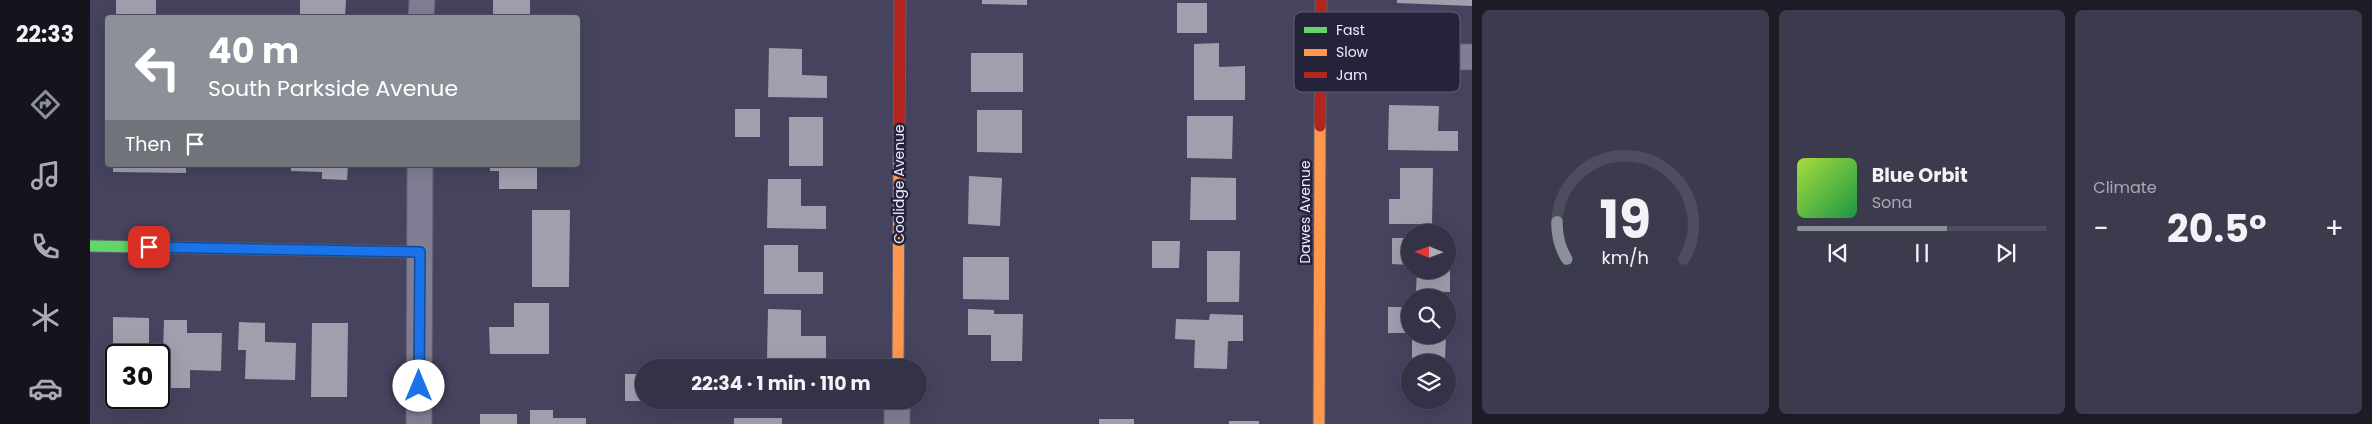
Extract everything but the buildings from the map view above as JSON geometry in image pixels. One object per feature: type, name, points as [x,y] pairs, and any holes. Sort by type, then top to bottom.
[{"type":"street","points":[[421,15],[422,0]]},
{"type":"street","name":"Coolidge Avenue","points":[[898,359],[900,0]]},
{"type":"street","name":"Dawes Avenue","points":[[1319,424],[1321,92]]},
{"type":"street","points":[[418,424],[420,167]]},
{"type":"street","points":[[90,246],[420,252]]},
{"type":"street","points":[[897,409],[897,424]]},
{"type":"traffic: fast","points":[[90,246],[420,252]]},
{"type":"traffic: slow","points":[[1319,424],[1320,126]]},
{"type":"traffic: slow","points":[[898,359],[899,155]]},
{"type":"traffic: jam","points":[[899,155],[900,0]]},
{"type":"traffic: jam","points":[[1321,0],[1321,12]]},
{"type":"traffic: jam","points":[[1320,92],[1320,126]]},
{"type":"route","points":[[149,247],[420,252],[419,386]]}]
